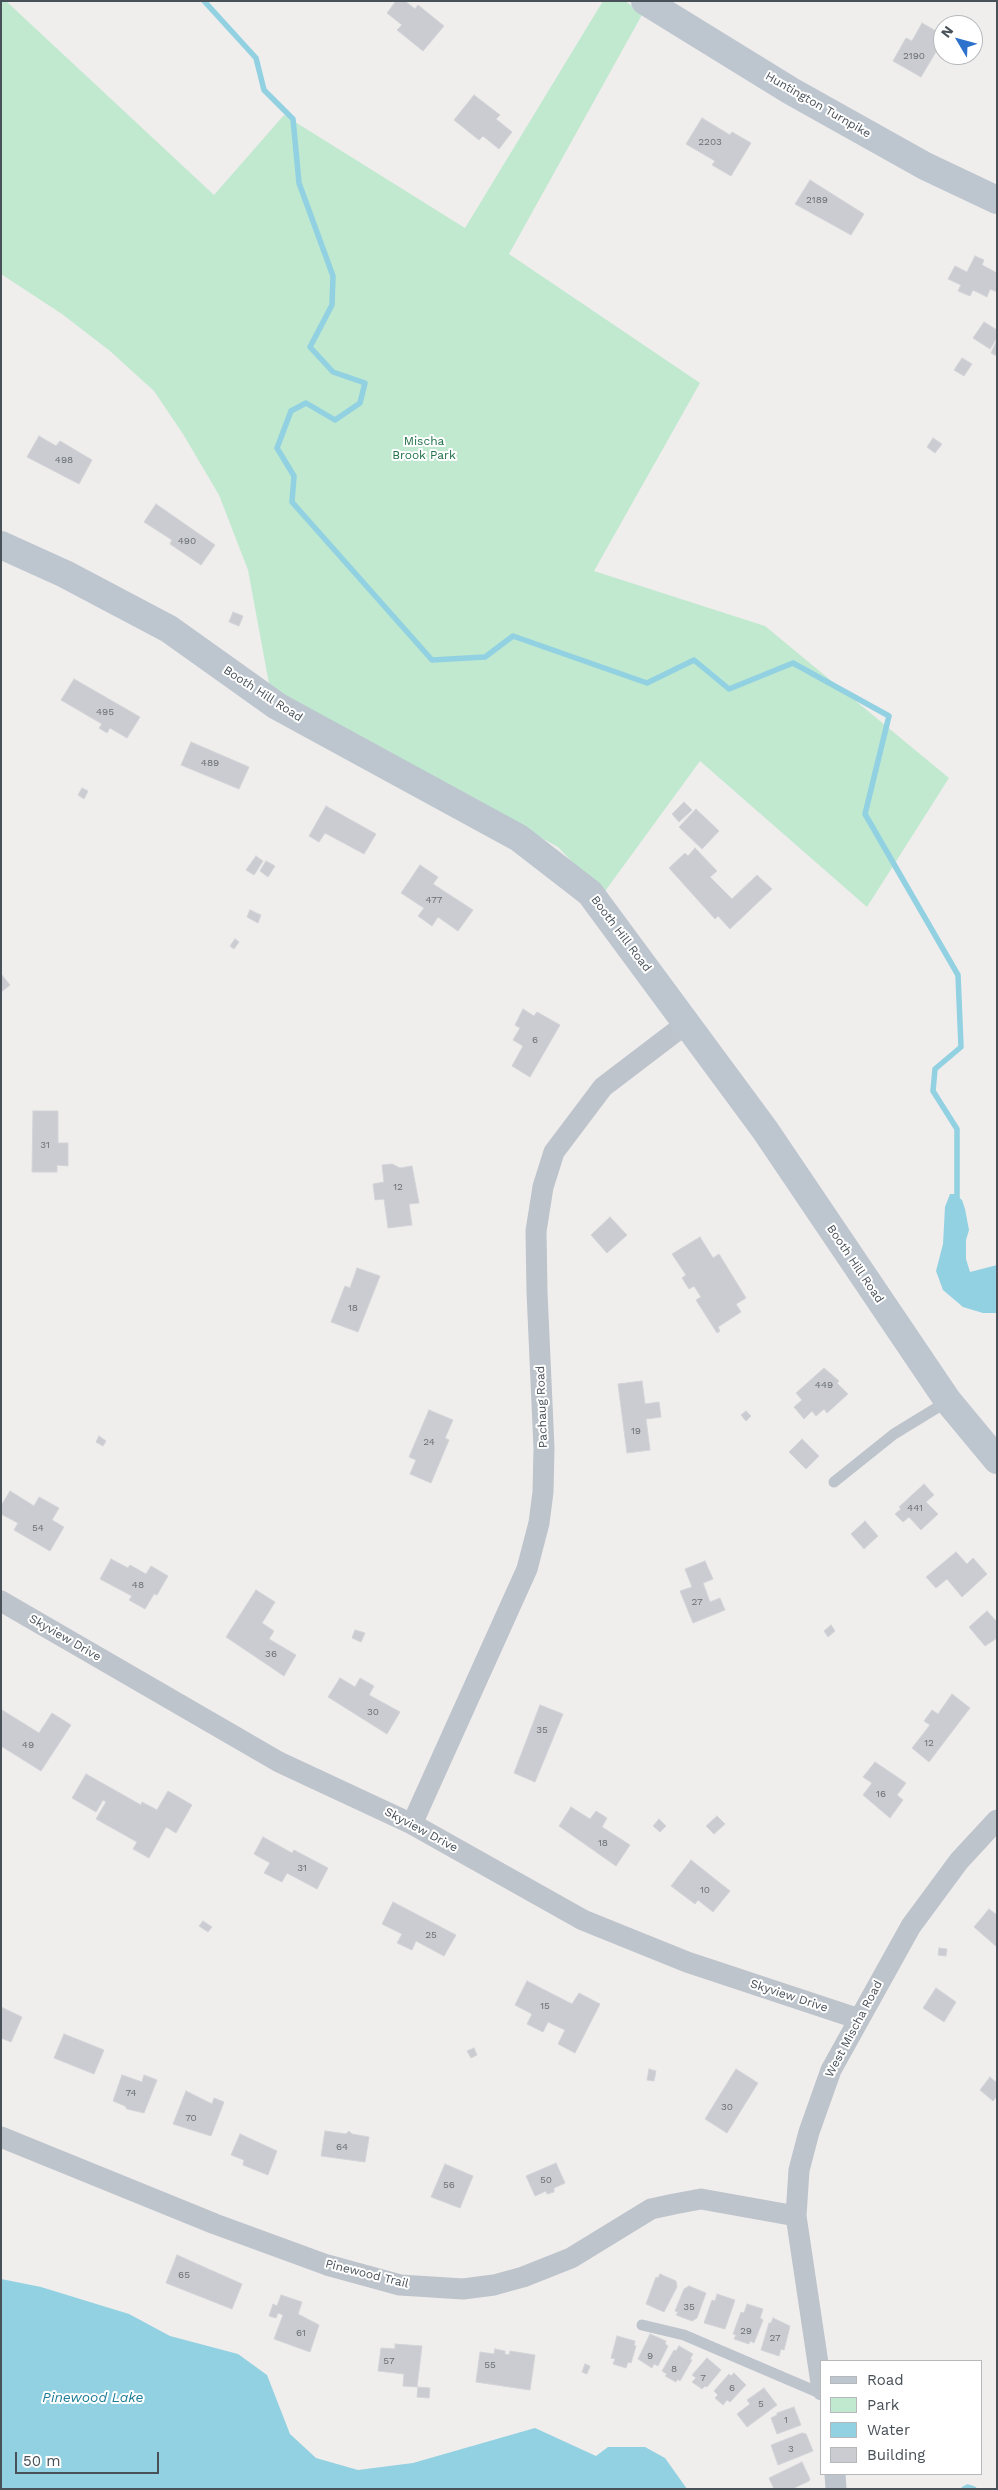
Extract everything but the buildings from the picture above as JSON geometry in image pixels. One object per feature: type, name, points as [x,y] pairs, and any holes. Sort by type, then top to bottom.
[{"type":"street","name":"Huntington Turnpike","points":[[645,1],[799,95],[925,166],[997,200]]},
{"type":"street","name":"Booth Hill Road","points":[[1,545],[65,574],[169,629],[277,706],[519,838],[590,893],[765,1130],[948,1401],[997,1460]]},
{"type":"street","name":"Pachaug Road","points":[[412,1824],[527,1569],[539,1522],[543,1492],[544,1448],[536,1231],[543,1187],[554,1152],[603,1087],[686,1023]]},
{"type":"street","name":"Skyview Drive","points":[[1,1601],[279,1762],[412,1824],[583,1920],[687,1962],[858,2019]]},
{"type":"street","name":"West Mischa Road","points":[[820,2377],[796,2216],[799,2170],[809,2132],[831,2070],[911,1926],[958,1861],[997,1820]]},
{"type":"street","name":"Pinewood Trail","points":[[1,2136],[215,2224],[327,2265],[400,2285],[463,2289],[523,2277],[571,2258],[651,2209],[700,2199],[796,2216]]},
{"type":"street","points":[[835,2475],[836,2489]]},
{"type":"lane","points":[[834,1482],[894,1434],[948,1401]]},
{"type":"lane","points":[[642,2325],[684,2335],[820,2393]]},
{"type":"green space","name":"Mischa Brook Park","points":[[1,1],[6,1],[214,195],[284,115],[465,228],[603,1],[625,1],[643,13],[509,254],[700,383],[594,571],[765,626],[949,778],[867,907],[700,761],[603,894],[558,847],[270,689],[248,570],[219,495],[183,434],[154,391],[110,351],[62,314],[1,274]]},
{"type":"water","points":[[950,1194],[955,1194],[962,1200],[965,1209],[969,1230],[966,1240],[966,1259],[970,1272],[997,1265],[997,1313],[983,1313],[963,1307],[943,1290],[936,1271],[943,1244],[945,1207]]},
{"type":"water","name":"Pinewood Lake","points":[[1,2279],[41,2287],[129,2314],[170,2336],[238,2354],[267,2375],[290,2434],[316,2458],[358,2470],[413,2463],[535,2428],[596,2456],[608,2447],[645,2447],[665,2458],[687,2489],[1,2489]]},
{"type":"waterway","points":[[204,1],[256,58],[264,90],[293,119],[299,183],[333,276],[332,305],[310,347],[333,372],[365,383],[360,403],[335,420],[306,403],[291,411],[277,448],[294,476],[292,502],[432,660],[485,657],[513,636],[647,683],[694,660],[729,689],[793,663],[889,716],[865,814],[958,975],[961,1047],[935,1069],[933,1091],[957,1129],[957,1202]]},
{"type":"waterway","points":[[964,2489],[968,2487],[974,2489]]}]
